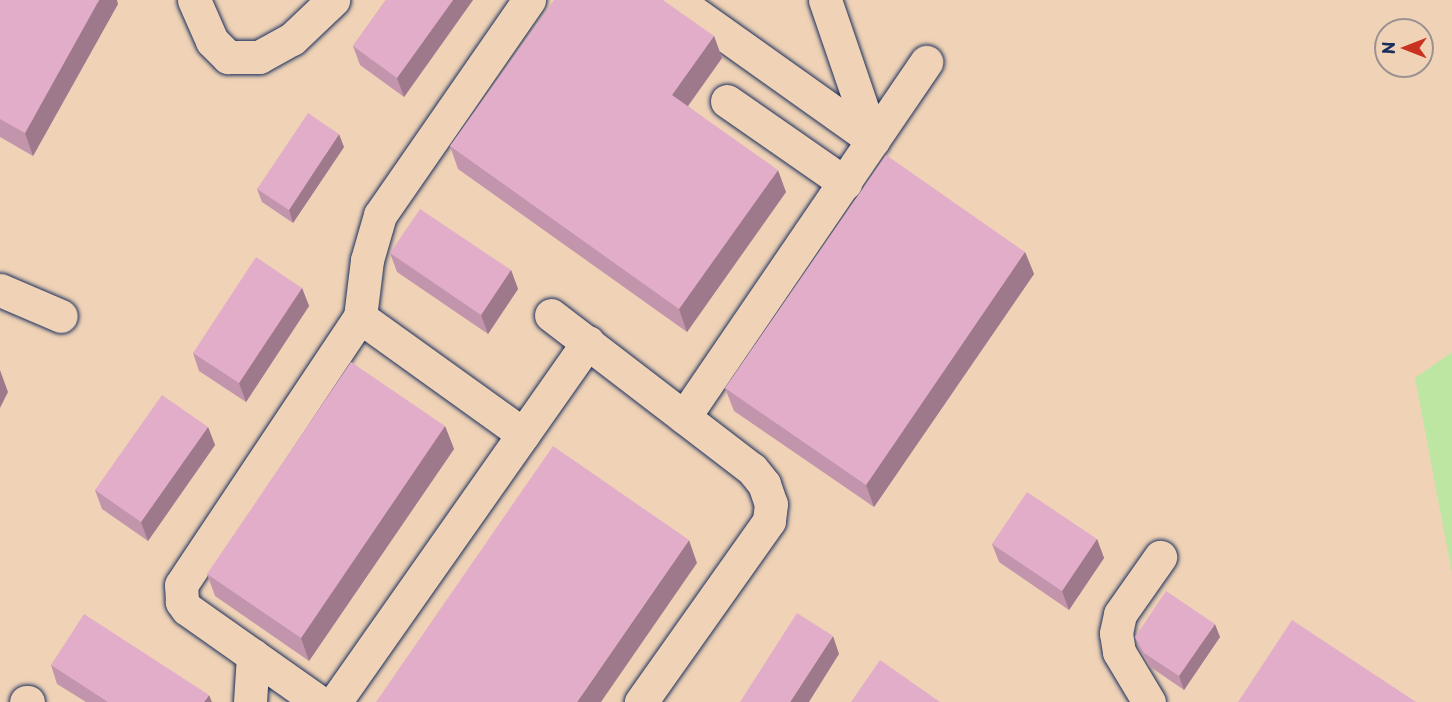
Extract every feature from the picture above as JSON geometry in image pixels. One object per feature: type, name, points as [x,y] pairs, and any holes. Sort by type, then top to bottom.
[{"type":"lane","points":[[194,0],[212,41],[228,57],[259,57],[292,39],[333,0]]},
{"type":"lane","points":[[319,702],[188,609],[182,602],[181,585],[360,317],[367,260],[380,215],[529,0]]},
{"type":"lane","points":[[676,0],[873,140]]},
{"type":"lane","points":[[825,0],[873,140]]},
{"type":"lane","points":[[684,417],[926,62]]},
{"type":"lane","points":[[728,101],[844,183]]},
{"type":"lane","points":[[0,290],[61,316]]},
{"type":"lane","points":[[551,315],[752,469],[764,484],[771,504],[769,521],[641,702]]},
{"type":"lane","points":[[360,317],[524,434]]},
{"type":"lane","points":[[335,702],[588,342]]},
{"type":"lane","points":[[1149,702],[1119,652],[1116,633],[1120,614],[1160,557]]},
{"type":"lane","points":[[250,702],[253,655]]},
{"type":"green space","points":[[1452,352],[1452,573],[1415,378]]},
{"type":"building","points":[[0,0],[99,0],[25,133],[0,119]]},
{"type":"building","points":[[386,0],[453,0],[397,78],[353,46]]},
{"type":"building","points":[[554,0],[663,0],[714,36],[672,95],[778,170],[679,309],[450,146]]},
{"type":"building","points":[[308,113],[339,134],[289,210],[257,189]]},
{"type":"building","points":[[886,155],[1025,252],[866,485],[725,388]]},
{"type":"building","points":[[420,209],[511,270],[481,315],[390,253]]},
{"type":"building","points":[[256,257],[302,288],[239,383],[193,353]]},
{"type":"building","points":[[351,362],[445,426],[301,638],[207,574]]},
{"type":"building","points":[[162,395],[208,427],[141,522],[95,490]]},
{"type":"building","points":[[553,446],[689,540],[577,702],[376,702]]},
{"type":"building","points":[[1027,492],[1097,539],[1062,591],[992,544]]},
{"type":"building","points":[[1166,591],[1215,624],[1179,676],[1144,653],[1135,637]]},
{"type":"building","points":[[797,613],[833,636],[790,702],[740,702]]},
{"type":"building","points":[[84,614],[209,695],[204,702],[108,702],[51,665]]},
{"type":"building","points":[[1292,620],[1416,702],[1238,702]]},
{"type":"building","points":[[880,660],[940,702],[851,702]]}]
